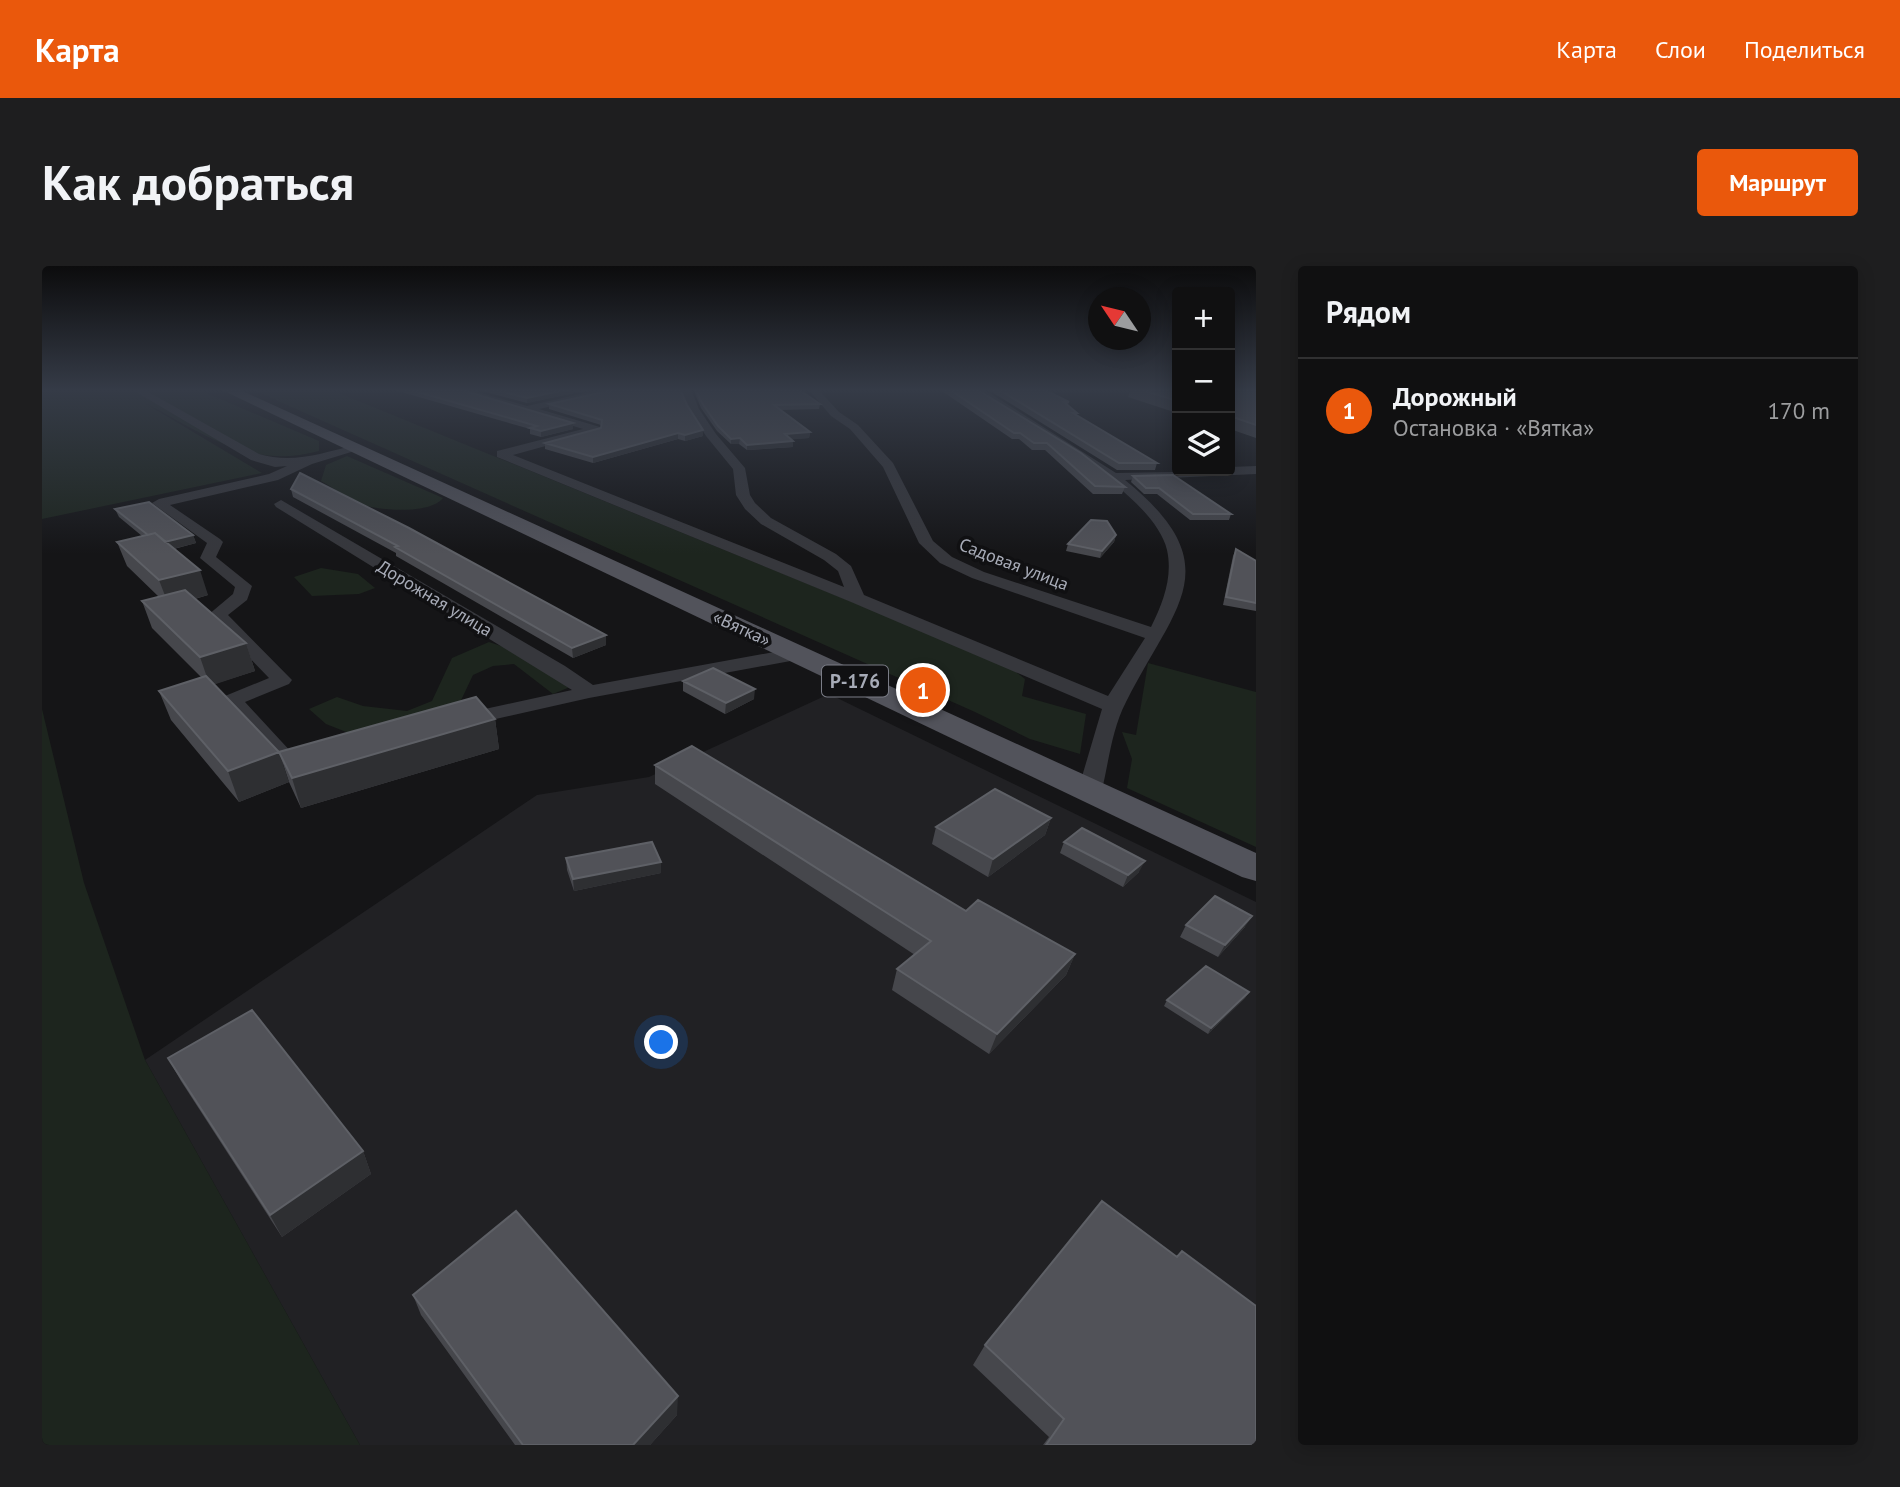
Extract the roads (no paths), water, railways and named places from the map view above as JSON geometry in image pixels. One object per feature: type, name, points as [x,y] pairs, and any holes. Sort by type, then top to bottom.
[{"type":"main road","name":"«Вятка»","points":[[344,444],[1256,867]]},
{"type":"street","points":[[232,444],[255,457],[275,463],[308,461]]},
{"type":"street","points":[[538,444],[500,454],[857,598],[1113,706]]},
{"type":"street","points":[[719,444],[739,468],[743,495],[750,506],[784,533],[830,557],[845,569],[857,598]]},
{"type":"street","name":"Садовая улица","points":[[869,444],[889,466],[927,543],[946,560],[978,575],[1156,635]]},
{"type":"street","points":[[1061,444],[1112,477],[1160,522],[1175,548],[1177,581],[1156,635],[1113,706],[1090,790]]},
{"type":"street","points":[[159,503],[273,477],[308,461],[355,449]]},
{"type":"street","points":[[1112,477],[1256,470]]},
{"type":"street","points":[[159,503],[215,542],[208,558],[244,586],[241,596],[217,615],[282,680],[232,701],[288,762],[308,764]]},
{"type":"street","name":"Дорожная улица","points":[[281,504],[558,670],[589,692]]},
{"type":"street","points":[[438,727],[589,692],[796,654]]},
{"type":"place","name":"Дорожный","points":[[923,690]]}]
